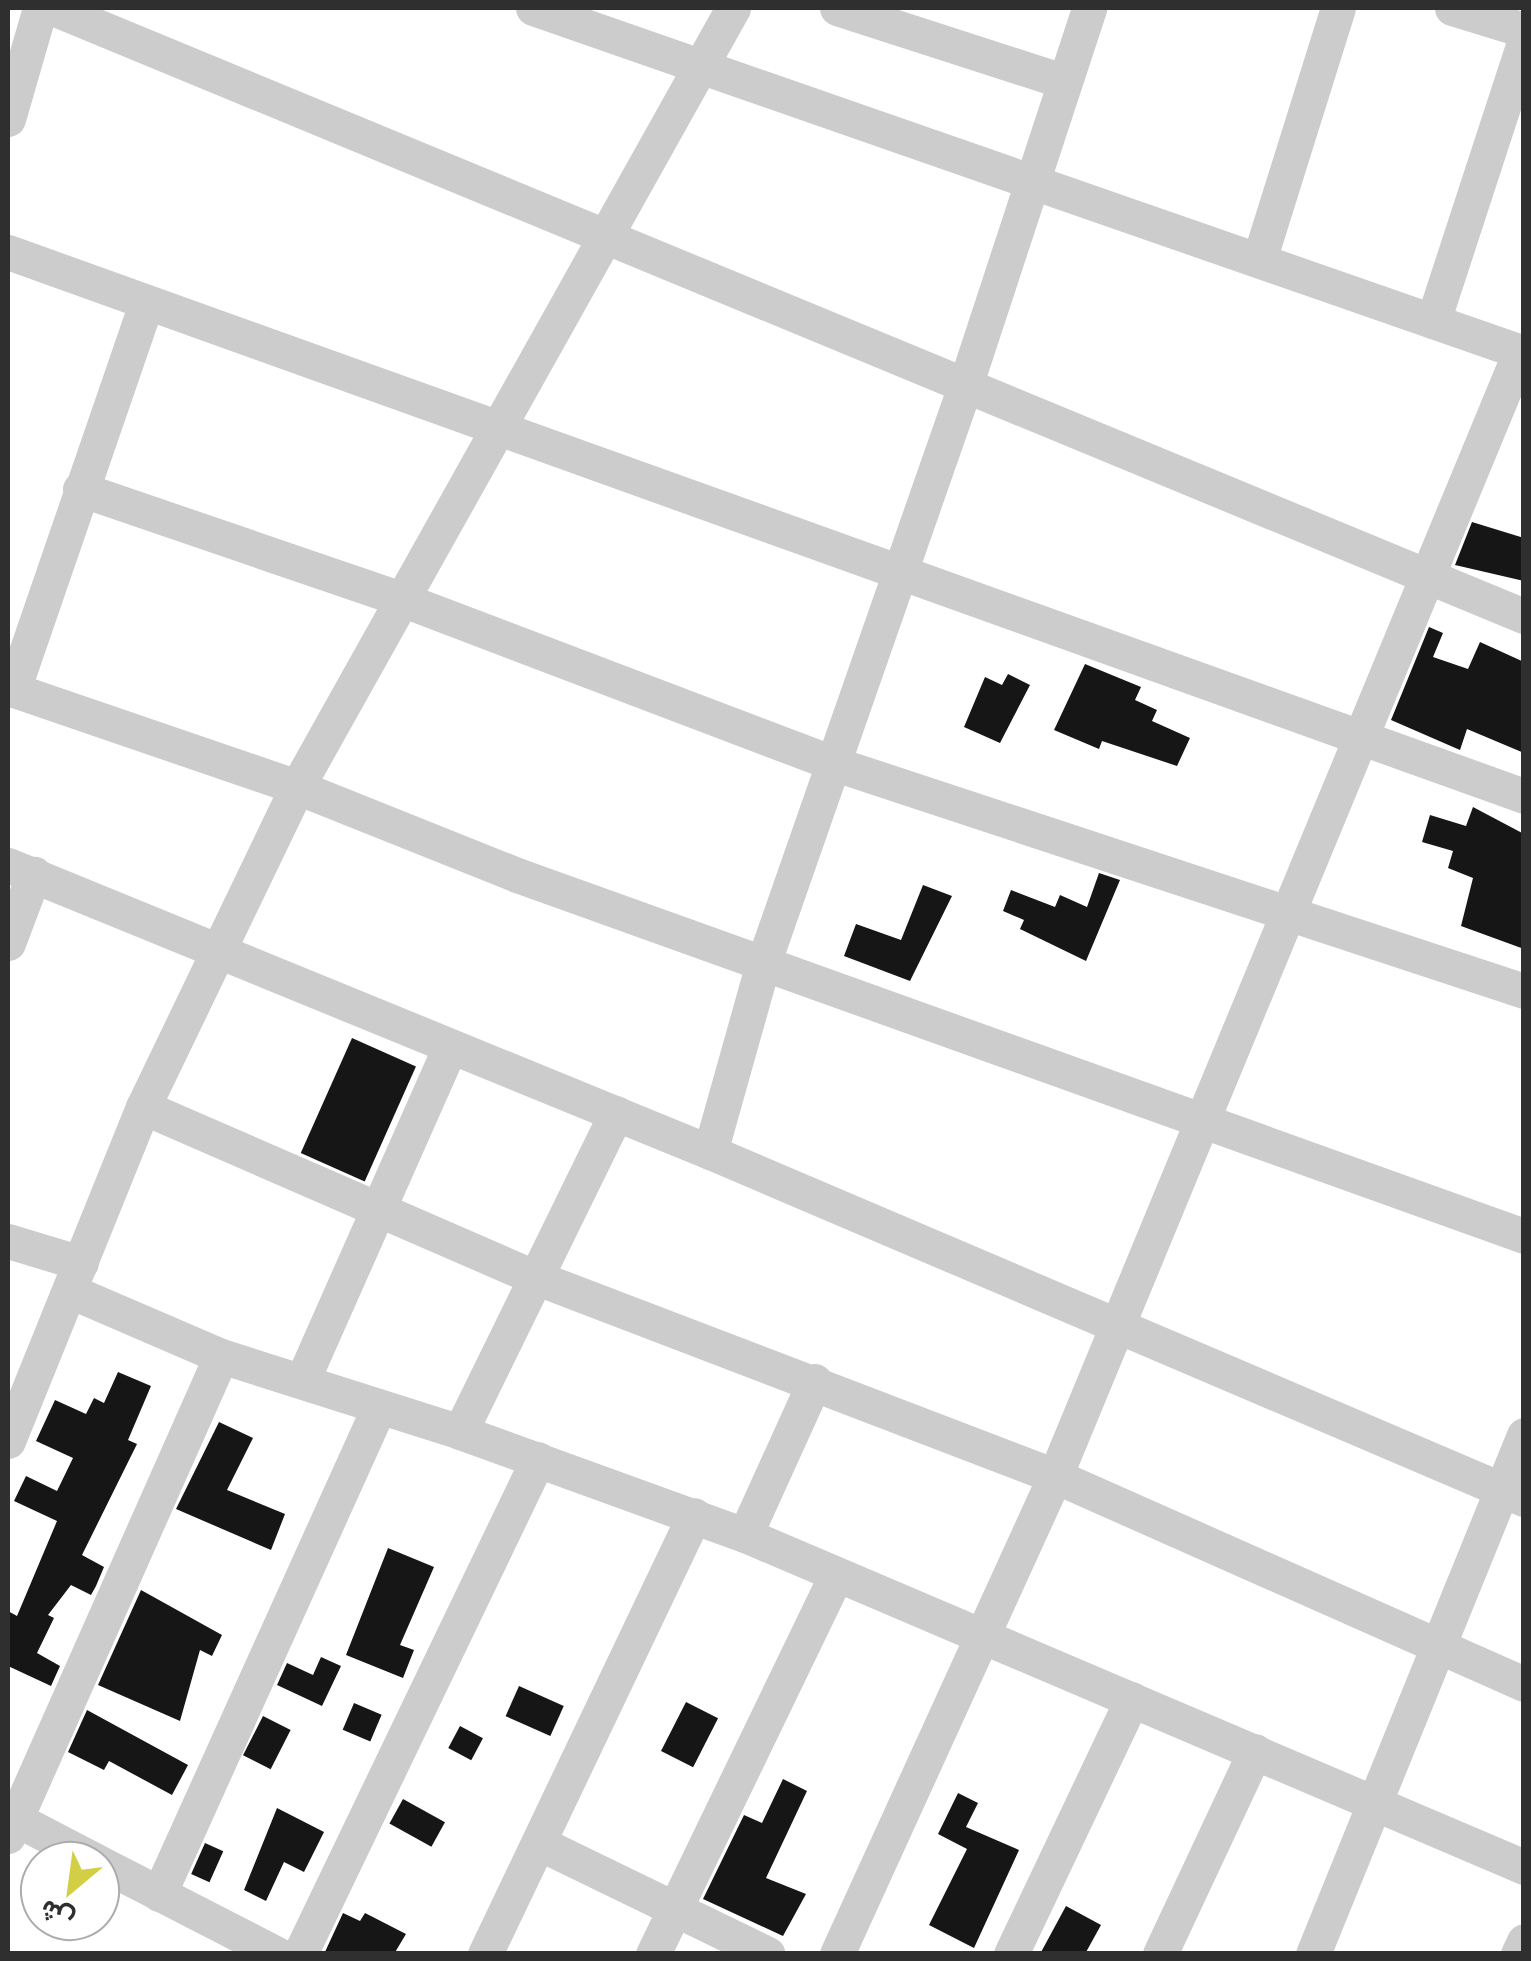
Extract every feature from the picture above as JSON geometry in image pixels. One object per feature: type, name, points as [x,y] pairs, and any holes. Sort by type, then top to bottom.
[{"type":"street","points":[[8,119],[15,75],[40,8]]},
{"type":"street","points":[[53,8],[1524,616]]},
{"type":"street","points":[[533,8],[1034,178],[1522,353],[1426,574],[1055,1476],[986,1636],[838,1954]]},
{"type":"street","points":[[8,1441],[143,1107],[297,786],[732,8]]},
{"type":"street","points":[[837,8],[1063,81]]},
{"type":"street","points":[[710,1152],[763,964],[966,383],[1088,8]]},
{"type":"street","points":[[1258,260],[1338,8]]},
{"type":"street","points":[[1452,8],[1524,30]]},
{"type":"street","points":[[1433,321],[1524,42]]},
{"type":"street","points":[[8,252],[1524,796]]},
{"type":"street","points":[[146,304],[10,689],[297,786],[763,964],[1524,1236]]},
{"type":"street","points":[[80,489],[401,599],[832,763],[1290,909],[1524,991]]},
{"type":"street","points":[[8,943],[21,870],[218,947],[450,1049],[710,1152],[1512,1494]]},
{"type":"street","points":[[302,1382],[376,1207],[450,1049]]},
{"type":"street","points":[[143,1107],[538,1278],[1055,1476],[1524,1684]]},
{"type":"street","points":[[460,1432],[616,1113]]},
{"type":"street","points":[[8,1241],[221,1356],[460,1432],[745,1535],[1524,1867]]},
{"type":"street","points":[[51,1841],[10,1823],[221,1356]]},
{"type":"street","points":[[745,1535],[814,1381]]},
{"type":"street","points":[[159,1894],[379,1407]]},
{"type":"street","points":[[1313,1954],[1437,1643],[1512,1494],[1524,1435]]},
{"type":"street","points":[[300,1954],[538,1459]]},
{"type":"street","points":[[485,1954],[694,1516]]},
{"type":"street","points":[[653,1954],[836,1575]]},
{"type":"street","points":[[1011,1954],[1132,1699]]},
{"type":"street","points":[[1160,1954],[1256,1751]]},
{"type":"street","points":[[539,1843],[768,1954]]},
{"type":"street","points":[[120,1874],[277,1954]]},
{"type":"street","points":[[1518,1954],[1524,1940]]},
{"type":"building","points":[[1472,522],[1524,538],[1524,581],[1455,565]]},
{"type":"building","points":[[1429,627],[1443,633],[1433,657],[1468,669],[1480,642],[1524,662],[1524,753],[1467,729],[1460,750],[1391,720]]},
{"type":"building","points":[[1085,664],[1141,687],[1135,700],[1157,710],[1152,721],[1190,738],[1177,766],[1102,741],[1099,749],[1054,730]]},
{"type":"building","points":[[1008,674],[1030,685],[1000,743],[964,727],[985,677],[1002,685]]},
{"type":"building","points":[[1473,807],[1524,834],[1524,949],[1461,926],[1473,878],[1448,868],[1453,851],[1422,842],[1430,815],[1466,826]]},
{"type":"building","points":[[1099,873],[1120,880],[1086,961],[1020,929],[1024,920],[1003,911],[1011,890],[1055,907],[1060,895],[1087,907]]},
{"type":"building","points":[[923,885],[952,896],[910,981],[844,956],[856,924],[901,940]]},
{"type":"building","points":[[352,1038],[416,1066],[365,1182],[301,1153]]},
{"type":"building","points":[[118,1372],[151,1386],[128,1440],[137,1444],[82,1555],[104,1567],[96,1586],[91,1595],[71,1585],[48,1615],[54,1618],[37,1653],[60,1666],[51,1686],[8,1666],[8,1611],[17,1616],[57,1521],[14,1501],[26,1476],[57,1491],[73,1458],[36,1441],[55,1400],[86,1414],[94,1398],[104,1403]]},
{"type":"building","points":[[219,1422],[253,1438],[227,1490],[285,1514],[271,1550],[176,1509]]},
{"type":"building","points":[[388,1548],[434,1567],[400,1645],[414,1650],[403,1678],[346,1655]]},
{"type":"building","points":[[141,1590],[222,1635],[212,1656],[200,1650],[180,1721],[98,1685]]},
{"type":"building","points":[[321,1657],[341,1666],[322,1706],[277,1685],[287,1663],[313,1675]]},
{"type":"building","points":[[519,1686],[564,1706],[550,1736],[506,1716]]},
{"type":"building","points":[[686,1702],[718,1718],[693,1767],[661,1751]]},
{"type":"building","points":[[354,1703],[382,1715],[370,1741],[343,1730]]},
{"type":"building","points":[[87,1710],[188,1765],[172,1795],[109,1761],[104,1770],[68,1752]]},
{"type":"building","points":[[263,1716],[291,1730],[271,1769],[243,1755]]},
{"type":"building","points":[[460,1726],[483,1738],[471,1760],[448,1748]]},
{"type":"building","points":[[783,1779],[807,1791],[766,1878],[806,1894],[783,1936],[703,1899],[744,1815],[762,1823]]},
{"type":"building","points":[[958,1793],[978,1803],[966,1827],[1019,1850],[974,1948],[929,1925],[967,1849],[938,1834]]},
{"type":"building","points":[[403,1799],[445,1822],[431,1847],[389,1823]]},
{"type":"building","points":[[277,1808],[324,1832],[304,1872],[284,1862],[266,1901],[244,1890]]},
{"type":"building","points":[[205,1843],[223,1851],[209,1882],[191,1874]]},
{"type":"building","points":[[1066,1906],[1101,1925],[1085,1954],[1040,1954]]},
{"type":"building","points":[[343,1913],[360,1921],[365,1913],[406,1934],[394,1954],[324,1954]]}]
